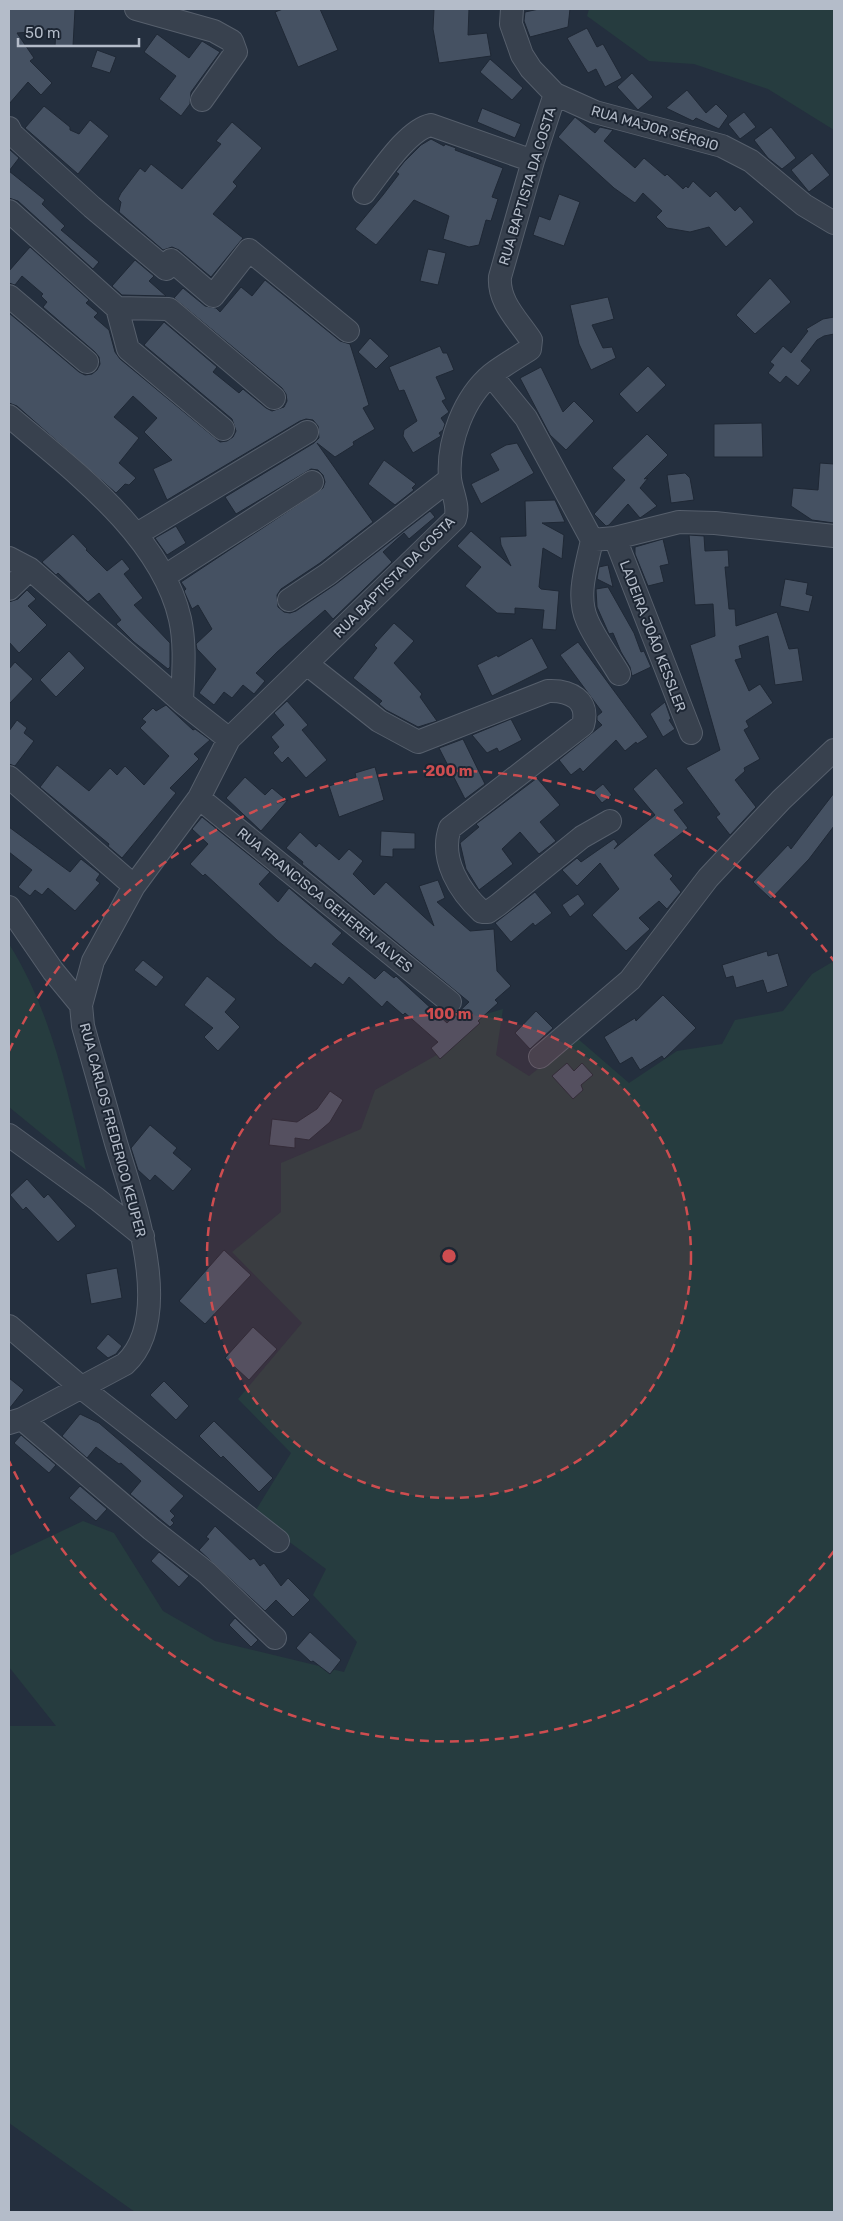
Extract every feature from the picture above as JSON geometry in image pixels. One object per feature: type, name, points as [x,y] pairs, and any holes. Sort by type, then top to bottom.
[{"type":"street","points":[[136,9],[214,31],[232,41],[236,52],[202,100]]},
{"type":"street","name":"RUA MAJOR SÉRGIO","points":[[512,9],[511,24],[522,55],[531,68],[555,94],[595,112],[722,146],[751,161],[804,205],[834,223]]},
{"type":"street","name":"RUA BAPTISTA DA COSTA","points":[[229,739],[455,519],[457,513],[450,478],[450,458],[454,438],[464,412],[474,394],[491,375],[532,346],[531,340],[503,299],[499,288],[500,277],[533,161],[555,94]]},
{"type":"street","points":[[364,193],[410,137],[421,127],[431,125],[533,161]]},
{"type":"street","points":[[9,128],[12,134],[92,207],[166,269],[171,260],[213,296],[249,250],[348,331]]},
{"type":"street","points":[[9,211],[117,308],[128,349],[223,429]]},
{"type":"street","points":[[9,296],[87,362]]},
{"type":"street","points":[[117,308],[169,309],[274,398]]},
{"type":"street","points":[[491,375],[526,418],[592,540],[583,588],[584,609],[587,621],[619,674]]},
{"type":"street","points":[[9,416],[78,475],[137,534],[165,576],[180,618],[184,650],[182,702]]},
{"type":"street","points":[[137,534],[307,432]]},
{"type":"street","points":[[289,600],[328,574],[450,478]]},
{"type":"street","points":[[165,576],[312,482]]},
{"type":"street","points":[[592,540],[615,538],[680,522],[715,523],[834,536]]},
{"type":"street","name":"LADEIRA JOÃO KESSLER","points":[[615,538],[691,733]]},
{"type":"street","points":[[9,558],[30,569],[182,702],[229,739]]},
{"type":"street","points":[[9,589],[30,569]]},
{"type":"street","points":[[307,664],[379,721],[418,742],[548,691],[562,690],[576,696],[582,704],[586,717],[583,725],[450,828],[446,850],[449,863],[458,883],[469,900],[482,912],[488,912],[498,905],[582,837],[610,821]]},
{"type":"street","name":"RUA CARLOS FREDERICO KEUPER","points":[[15,1421],[82,1388],[125,1364],[135,1355],[143,1340],[148,1296],[143,1236],[83,1026],[81,1005],[93,961],[134,886],[199,798],[229,739]]},
{"type":"street","points":[[540,1057],[630,980],[708,878],[781,800],[834,750]]},
{"type":"street","points":[[9,778],[134,886]]},
{"type":"street","name":"RUA FRANCISCA GEHEREN ALVES","points":[[199,798],[450,1002]]},
{"type":"street","points":[[9,907],[53,971],[81,1005]]},
{"type":"street","points":[[9,1135],[97,1199],[143,1236]]},
{"type":"street","points":[[9,1326],[82,1388],[278,1541]]},
{"type":"street","points":[[15,1421],[207,1574],[274,1638]]},
{"type":"green space","points":[[589,9],[834,9],[834,130],[768,89],[694,64],[649,61],[587,16]]},
{"type":"green space","points":[[9,944],[37,997],[48,1025],[65,1083],[86,1170],[9,1107]]},
{"type":"green space","points":[[834,961],[834,2212],[135,2212],[9,2123],[9,1726],[56,1726],[9,1667],[9,1556],[83,1521],[114,1533],[163,1611],[215,1641],[344,1672],[357,1642],[313,1595],[326,1569],[253,1515],[291,1453],[238,1399],[302,1323],[232,1252],[281,1212],[281,1163],[361,1129],[375,1090],[435,1056],[479,1016],[503,1009],[496,1055],[529,1076],[577,1038],[629,1083],[677,1051],[722,1044],[735,1020],[783,1011],[812,974]]},
{"type":"building","points":[[9,9],[75,9],[73,46],[55,46],[56,30],[17,33],[34,58],[30,61],[52,83],[41,95],[28,82],[9,104]]},
{"type":"building","points":[[283,9],[320,9],[338,50],[298,67],[275,12]]},
{"type":"building","points":[[434,9],[469,9],[468,35],[487,33],[491,56],[439,63],[433,29]]},
{"type":"building","points":[[539,9],[570,9],[568,27],[530,37],[524,21],[525,12]]},
{"type":"building","points":[[587,28],[597,47],[603,44],[622,78],[605,87],[596,69],[588,73],[567,38]]},
{"type":"building","points":[[157,34],[189,58],[202,41],[220,52],[191,92],[190,104],[181,116],[159,99],[176,76],[144,52]]},
{"type":"building","points":[[97,50],[116,57],[110,73],[91,67]]},
{"type":"building","points":[[490,59],[523,88],[512,100],[480,72]]},
{"type":"building","points":[[632,73],[653,97],[638,110],[617,87]]},
{"type":"building","points":[[687,90],[706,113],[716,104],[728,116],[719,129],[696,118],[693,121],[666,108]]},
{"type":"building","points":[[44,106],[70,127],[70,130],[79,134],[90,120],[109,136],[78,174],[25,128]]},
{"type":"building","points":[[482,108],[521,124],[515,138],[477,122]]},
{"type":"building","points":[[744,112],[756,127],[740,139],[728,124]]},
{"type":"building","points":[[575,117],[595,133],[600,127],[613,130],[604,141],[635,168],[644,158],[665,176],[667,174],[683,189],[686,186],[688,188],[693,181],[710,197],[716,191],[735,211],[740,206],[754,222],[726,247],[709,227],[690,232],[667,228],[656,217],[662,211],[643,193],[635,203],[614,188],[558,137]]},
{"type":"building","points":[[232,122],[262,148],[233,182],[237,186],[213,214],[243,238],[211,277],[179,250],[172,247],[163,250],[119,212],[121,202],[118,199],[140,168],[145,172],[151,164],[182,189],[221,144],[216,141]]},
{"type":"building","points":[[771,127],[796,158],[782,169],[768,158],[754,140]]},
{"type":"building","points":[[431,139],[444,146],[445,144],[456,148],[455,150],[503,168],[492,197],[498,199],[491,221],[486,220],[479,245],[469,247],[443,239],[449,216],[414,200],[376,245],[355,229],[399,174],[396,172],[404,162],[421,145]]},
{"type":"building","points":[[9,149],[19,158],[9,171]]},
{"type":"building","points":[[812,153],[830,175],[809,192],[791,170]]},
{"type":"building","points":[[9,171],[45,200],[42,204],[65,226],[61,230],[99,262],[93,269],[18,201],[9,198]]},
{"type":"building","points":[[559,194],[580,202],[564,246],[533,235],[539,216],[550,220]]},
{"type":"building","points":[[30,247],[89,300],[86,303],[98,313],[94,317],[109,330],[115,352],[120,359],[220,442],[227,441],[233,437],[236,431],[232,419],[144,345],[164,322],[217,367],[213,372],[239,393],[243,389],[272,411],[284,407],[287,401],[286,394],[282,388],[174,298],[183,288],[205,306],[216,308],[220,312],[241,287],[252,296],[265,280],[340,341],[350,344],[369,405],[363,408],[375,429],[353,442],[354,445],[335,457],[317,443],[373,522],[320,563],[281,589],[277,595],[278,607],[284,612],[296,611],[336,584],[430,511],[435,517],[409,539],[404,533],[383,552],[392,562],[333,619],[325,610],[277,652],[256,673],[265,681],[254,694],[243,685],[232,698],[224,692],[214,705],[199,693],[216,669],[197,649],[196,644],[212,629],[198,605],[192,609],[184,591],[186,589],[181,582],[323,488],[325,482],[323,475],[318,470],[311,469],[236,514],[225,497],[314,443],[319,438],[318,426],[313,420],[306,419],[300,421],[167,500],[153,469],[172,460],[144,432],[157,418],[133,396],[114,417],[139,438],[119,463],[136,478],[129,485],[125,484],[116,493],[17,406],[9,403],[9,313],[79,372],[85,375],[92,374],[100,364],[99,357],[95,352],[43,307],[47,302],[41,296],[43,294],[22,276],[15,285],[9,283],[9,271]]},
{"type":"building","points":[[428,249],[446,253],[438,285],[420,281]]},
{"type":"building","points":[[135,260],[154,276],[149,281],[166,296],[122,295],[112,286]]},
{"type":"building","points":[[770,278],[791,302],[755,334],[736,315]]},
{"type":"building","points":[[608,297],[614,319],[592,325],[603,348],[612,347],[616,358],[591,370],[579,344],[570,305]]},
{"type":"building","points":[[834,317],[834,334],[817,340],[801,361],[811,370],[798,386],[786,376],[780,383],[768,373],[774,365],[770,362],[783,346],[791,353],[808,331],[806,329],[823,319]]},
{"type":"building","points":[[370,338],[389,356],[376,369],[358,352]]},
{"type":"building","points":[[440,346],[443,353],[447,353],[454,370],[436,377],[446,399],[442,401],[449,412],[441,418],[445,424],[443,430],[439,433],[441,436],[413,453],[403,436],[404,430],[417,421],[404,390],[399,391],[389,367]]},
{"type":"building","points":[[648,366],[666,385],[637,413],[619,394]]},
{"type":"building","points":[[541,367],[563,412],[574,401],[594,421],[566,450],[550,435],[520,378]]},
{"type":"building","points":[[762,423],[763,457],[714,457],[714,424]]},
{"type":"building","points":[[647,434],[668,455],[644,479],[648,478],[640,488],[657,506],[640,518],[628,504],[606,526],[594,514],[625,480],[612,468]]},
{"type":"building","points":[[517,443],[534,473],[481,504],[471,484],[499,470],[490,454],[506,445]]},
{"type":"building","points":[[384,460],[416,484],[412,488],[414,490],[395,505],[368,484]]},
{"type":"building","points":[[820,463],[834,464],[834,523],[812,520],[791,506],[793,488],[818,490]]},
{"type":"building","points":[[685,473],[690,478],[694,500],[671,503],[667,475]]},
{"type":"building","points":[[555,500],[565,522],[542,523],[564,535],[562,559],[543,548],[539,587],[541,589],[559,591],[556,630],[542,629],[544,610],[515,608],[515,614],[497,613],[465,586],[481,567],[457,546],[471,531],[511,566],[501,545],[500,537],[526,536],[525,501]]},
{"type":"building","points":[[176,526],[186,543],[167,555],[155,538]]},
{"type":"building","points":[[73,534],[107,571],[122,559],[130,569],[124,574],[143,598],[134,605],[170,643],[170,667],[168,669],[134,642],[116,624],[121,620],[99,593],[88,602],[58,573],[56,575],[42,562]]},
{"type":"building","points":[[689,535],[704,536],[705,551],[728,550],[729,567],[725,567],[729,609],[735,609],[736,626],[777,612],[789,649],[798,648],[803,681],[775,685],[768,636],[739,646],[742,658],[735,660],[749,691],[760,684],[773,703],[746,721],[749,727],[744,730],[760,759],[744,768],[745,771],[735,780],[756,807],[730,835],[716,817],[720,814],[686,768],[720,750],[690,645],[715,636],[713,604],[695,605]]},
{"type":"building","points":[[663,539],[669,564],[660,566],[664,582],[648,586],[635,554],[635,547]]},
{"type":"building","points":[[608,565],[613,587],[597,579],[599,567]]},
{"type":"building","points":[[785,579],[808,583],[806,594],[813,596],[809,612],[780,606]]},
{"type":"building","points":[[608,587],[634,633],[641,652],[644,651],[651,667],[632,676],[630,667],[613,633],[609,634],[597,607],[596,589]]},
{"type":"building","points":[[27,590],[36,599],[28,606],[47,625],[19,653],[9,642],[9,602],[18,599]]},
{"type":"building","points":[[394,623],[414,641],[394,663],[422,694],[420,697],[437,721],[418,727],[386,710],[379,704],[382,701],[353,678],[377,648],[374,645]]},
{"type":"building","points":[[532,638],[548,668],[492,696],[477,665],[497,655],[498,657]]},
{"type":"building","points":[[578,642],[648,737],[637,744],[636,742],[625,751],[616,740],[583,772],[580,768],[571,775],[559,760],[602,725],[597,720],[597,716],[602,712],[560,655]]},
{"type":"building","points":[[69,651],[85,668],[56,697],[40,680]]},
{"type":"building","points":[[15,662],[33,679],[9,704],[9,669]]},
{"type":"building","points":[[287,701],[308,725],[302,730],[327,760],[306,778],[288,757],[282,763],[273,753],[279,747],[271,737],[284,725],[274,713]]},
{"type":"building","points":[[665,702],[671,719],[669,720],[675,729],[663,737],[650,714]]},
{"type":"building","points":[[166,705],[193,730],[195,729],[210,740],[194,754],[199,759],[170,788],[176,793],[122,858],[108,846],[109,844],[40,787],[57,765],[89,791],[110,768],[117,775],[125,766],[144,785],[169,756],[140,728],[146,722],[142,719],[153,708],[156,711]]},
{"type":"building","points":[[511,719],[522,740],[499,752],[497,748],[487,753],[472,735]]},
{"type":"building","points":[[17,720],[27,728],[24,733],[34,741],[15,766],[9,764],[9,731]]},
{"type":"building","points":[[463,739],[485,784],[465,799],[439,748]]},
{"type":"building","points":[[375,767],[384,800],[339,817],[329,786],[356,777],[355,773]]},
{"type":"building","points":[[656,768],[684,803],[674,810],[688,828],[654,855],[673,876],[670,879],[681,892],[667,909],[659,901],[639,918],[650,929],[626,951],[592,915],[619,889],[600,863],[577,886],[562,870],[577,858],[581,862],[614,839],[618,844],[614,849],[655,815],[633,789]]},
{"type":"building","points":[[245,777],[265,795],[272,788],[284,798],[277,803],[288,800],[261,831],[226,798]]},
{"type":"building","points":[[537,778],[560,805],[540,822],[556,841],[539,854],[520,832],[502,849],[513,864],[479,890],[466,869],[460,843],[479,827],[476,824]]},
{"type":"building","points":[[603,784],[612,795],[602,803],[593,792]]},
{"type":"building","points":[[834,793],[834,826],[809,859],[771,899],[753,882],[788,845],[791,849]]},
{"type":"building","points":[[202,817],[270,872],[259,884],[278,902],[289,888],[342,933],[332,944],[375,979],[384,970],[394,978],[396,976],[447,1023],[469,1002],[302,864],[303,862],[286,848],[300,832],[316,847],[319,843],[339,860],[349,849],[363,861],[353,874],[374,895],[386,882],[434,926],[419,886],[438,880],[445,898],[437,902],[470,931],[494,929],[497,971],[511,986],[495,1000],[498,1003],[478,1021],[480,1023],[440,1059],[431,1048],[438,1042],[405,1013],[403,1015],[387,1001],[382,1007],[349,977],[343,985],[315,963],[311,968],[277,940],[205,874],[203,876],[190,864],[208,844],[192,829]]},
{"type":"building","points":[[9,827],[70,872],[81,859],[100,874],[96,880],[100,883],[75,911],[48,888],[42,895],[35,890],[30,896],[18,887],[32,870],[9,852]]},
{"type":"building","points":[[381,831],[415,833],[415,849],[393,849],[393,857],[380,856]]},
{"type":"building","points":[[535,892],[552,913],[535,926],[533,923],[511,942],[495,923]]},
{"type":"building","points":[[578,894],[585,904],[570,917],[562,905]]},
{"type":"building","points":[[767,951],[768,956],[778,953],[788,986],[767,993],[763,980],[736,988],[733,976],[726,978],[722,965]]},
{"type":"building","points":[[143,960],[164,977],[156,987],[134,970]]},
{"type":"building","points":[[207,976],[236,999],[225,1012],[240,1027],[218,1051],[204,1037],[213,1028],[184,1005]]},
{"type":"building","points":[[663,995],[696,1028],[664,1059],[662,1056],[640,1070],[632,1057],[620,1064],[604,1037],[635,1018],[636,1021]]},
{"type":"building","points":[[536,1011],[553,1028],[530,1049],[515,1033]]},
{"type":"building","points":[[567,1063],[574,1071],[582,1063],[593,1075],[581,1085],[583,1090],[573,1099],[552,1076]]},
{"type":"building","points":[[330,1091],[343,1100],[330,1122],[309,1140],[295,1138],[295,1148],[269,1145],[272,1119],[297,1122],[317,1109]]},
{"type":"building","points":[[150,1125],[177,1148],[173,1153],[192,1169],[173,1191],[155,1175],[150,1181],[138,1170],[131,1148]]},
{"type":"building","points":[[27,1179],[44,1198],[48,1194],[76,1226],[58,1242],[26,1207],[23,1210],[10,1195]]},
{"type":"building","points":[[224,1250],[251,1275],[205,1324],[179,1301]]},
{"type":"building","points":[[117,1268],[122,1298],[91,1304],[86,1274]]},
{"type":"building","points":[[253,1327],[277,1349],[249,1380],[225,1358]]},
{"type":"building","points":[[108,1334],[122,1346],[116,1354],[108,1358],[96,1348]]},
{"type":"building","points":[[9,1378],[24,1390],[9,1409]]},
{"type":"building","points":[[164,1381],[189,1406],[176,1420],[150,1395]]},
{"type":"building","points":[[80,1414],[99,1423],[184,1496],[170,1511],[175,1516],[171,1520],[174,1523],[170,1527],[130,1494],[141,1481],[121,1463],[119,1464],[96,1447],[87,1458],[62,1436]]},
{"type":"building","points":[[214,1421],[273,1478],[259,1492],[223,1456],[221,1458],[199,1436]]},
{"type":"building","points":[[21,1435],[56,1465],[49,1473],[14,1443]]},
{"type":"building","points":[[80,1486],[107,1509],[96,1521],[69,1498]]},
{"type":"building","points":[[215,1526],[250,1560],[254,1558],[260,1566],[264,1563],[281,1586],[288,1578],[310,1600],[293,1617],[276,1600],[265,1611],[199,1550],[209,1539],[206,1537]]},
{"type":"building","points":[[159,1552],[189,1576],[179,1587],[151,1561]]},
{"type":"building","points":[[235,1618],[258,1640],[251,1647],[229,1625]]},
{"type":"building","points":[[310,1632],[341,1660],[330,1674],[313,1661],[311,1662],[296,1648]]}]
